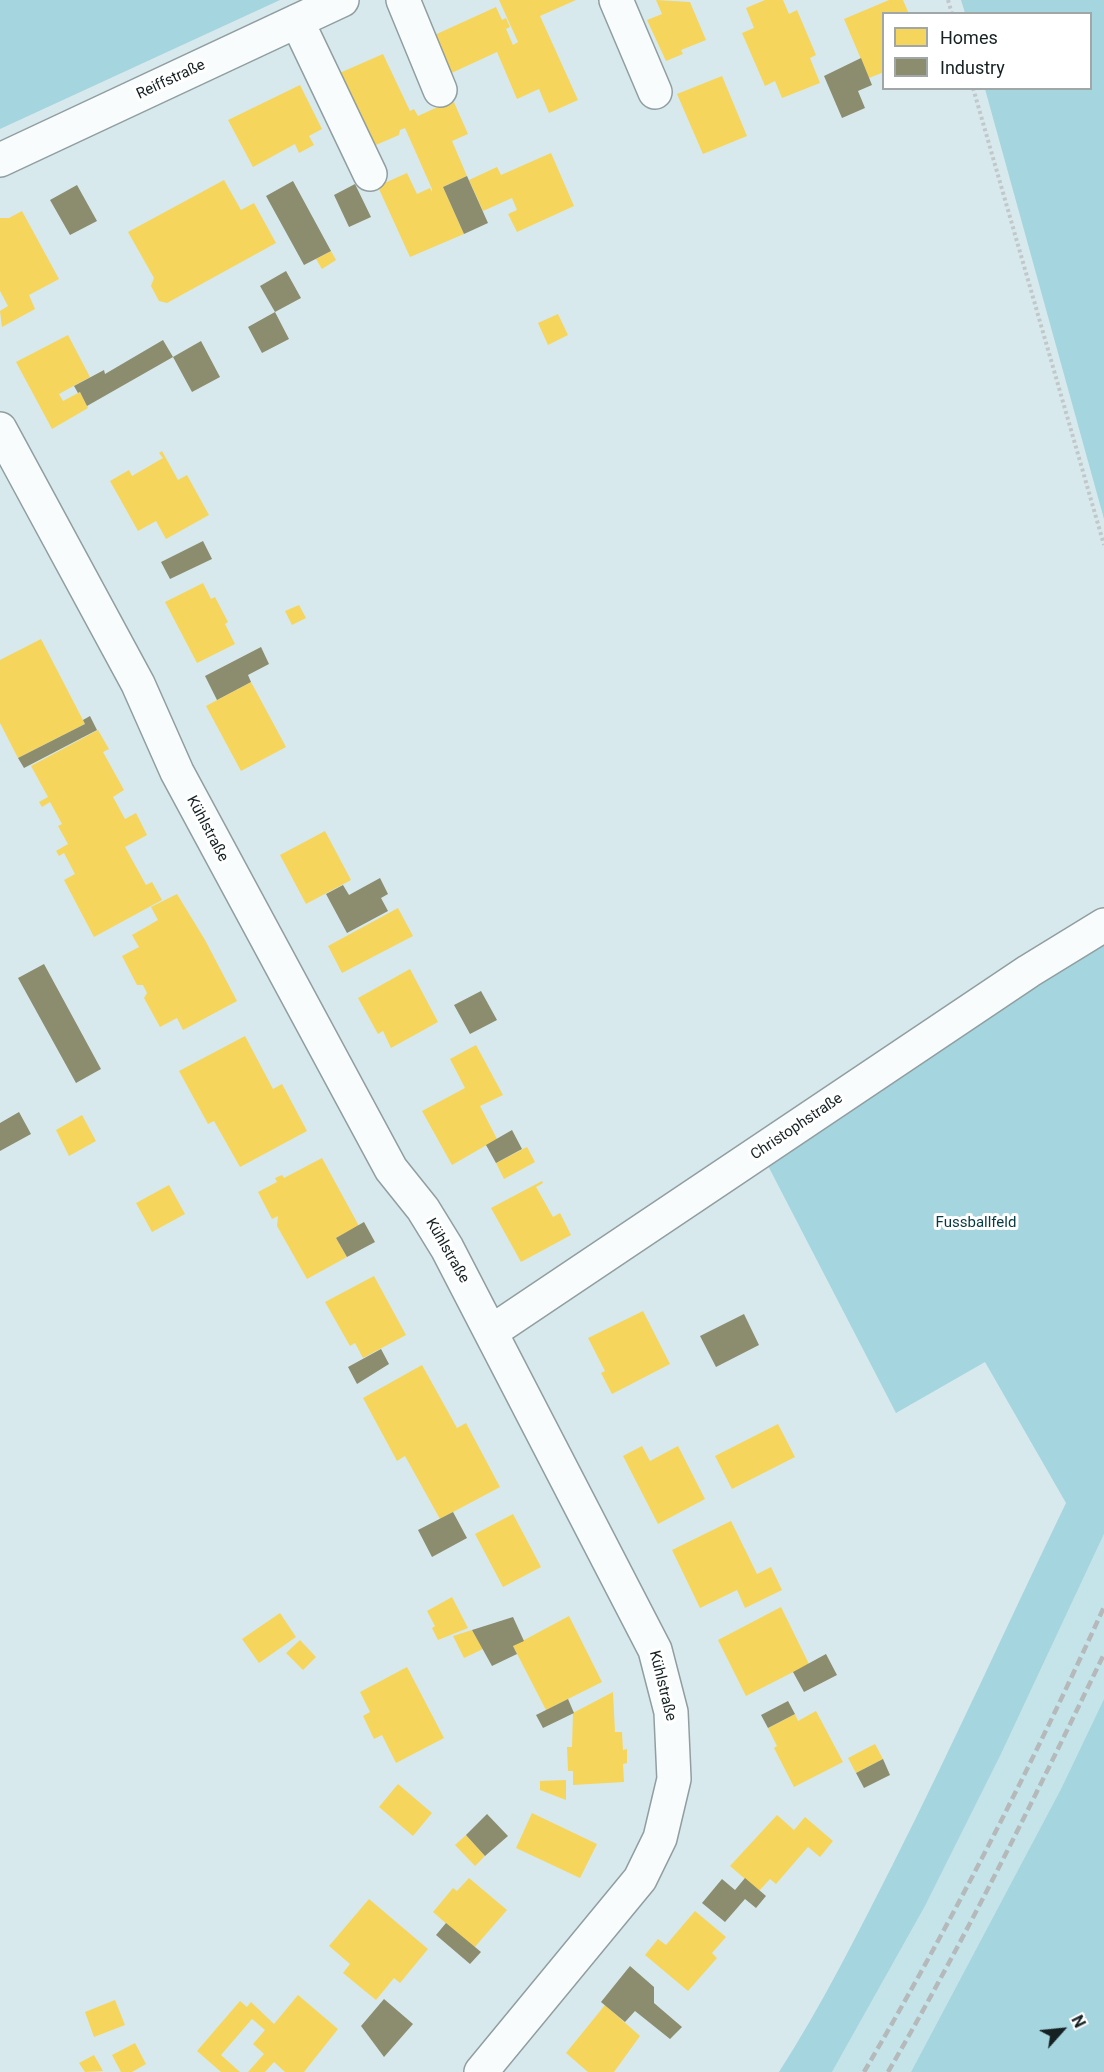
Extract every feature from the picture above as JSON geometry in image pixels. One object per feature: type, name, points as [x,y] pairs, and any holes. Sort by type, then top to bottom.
[{"type":"street","name":"Reiffstraße","points":[[0,160],[342,0]]},
{"type":"street","points":[[403,0],[440,90]]},
{"type":"street","points":[[616,0],[655,92]]},
{"type":"street","points":[[297,21],[370,174]]},
{"type":"street","name":"Kühlstraße","points":[[0,429],[138,684],[177,772],[391,1169],[423,1209],[447,1248],[655,1650],[671,1712],[674,1779],[660,1838],[640,1879],[481,2072]]},
{"type":"street","name":"Christophstraße","points":[[491,1332],[1029,971],[1104,925]]},
{"type":"path","points":[[974,90],[1104,545]]},
{"type":"shaded area","points":[[1104,1534],[1104,1699],[1061,1789],[911,2072],[832,2072],[925,1906],[1001,1754]]},
{"type":"green space","points":[[0,0],[280,0],[0,129]]},
{"type":"green space","points":[[961,0],[1104,0],[1104,519],[985,90],[1092,90],[1092,12],[965,12]]},
{"type":"green space","name":"Fussballfeld","points":[[1104,943],[1104,1534],[1001,1754],[925,1906],[832,2072],[779,2072],[824,1995],[893,1864],[1066,1503],[985,1362],[896,1413],[764,1158]]},
{"type":"green space","points":[[1104,1699],[1104,2072],[911,2072],[1061,1789]]},
{"type":"building: Homes","points":[[499,0],[576,0],[540,16],[578,100],[549,113],[539,89],[517,99],[497,52],[445,76],[428,38],[496,7],[502,20],[506,18],[510,27],[506,29],[513,45],[518,42]]},
{"type":"building: Homes","points":[[656,0],[690,2],[706,40],[681,50],[683,54],[666,61],[647,20],[662,14]]},
{"type":"building: Homes","points":[[765,0],[783,0],[789,14],[797,10],[816,55],[810,58],[820,83],[782,98],[775,81],[765,86],[742,33],[754,28],[746,8]]},
{"type":"building: Homes","points":[[889,0],[903,0],[908,12],[882,12],[882,73],[869,78],[844,19]]},
{"type":"building: Homes","points":[[383,54],[410,111],[414,109],[418,116],[453,100],[468,134],[452,141],[467,176],[443,187],[464,234],[410,257],[379,189],[380,185],[407,173],[417,194],[430,188],[432,192],[432,189],[405,128],[400,130],[399,135],[369,148],[335,75]]},
{"type":"building: Homes","points":[[722,76],[747,136],[703,154],[677,94]]},
{"type":"building: Homes","points":[[300,85],[322,129],[309,136],[314,145],[299,153],[295,144],[253,167],[228,120]]},
{"type":"building: Homes","points":[[551,153],[574,206],[517,232],[508,214],[517,210],[512,198],[483,211],[469,180],[497,167],[501,175]]},
{"type":"building: Homes","points":[[224,180],[241,210],[254,203],[276,243],[167,303],[159,301],[151,286],[154,278],[128,232]]},
{"type":"building: Homes","points":[[22,211],[59,279],[29,295],[35,309],[2,327],[0,311],[8,306],[0,291],[0,218],[9,218]]},
{"type":"building: Homes","points":[[331,251],[336,260],[322,269],[316,259]]},
{"type":"building: Homes","points":[[558,314],[568,335],[548,345],[538,323]]},
{"type":"building: Homes","points":[[68,335],[90,377],[59,394],[63,401],[80,392],[88,408],[52,429],[16,362]]},
{"type":"building: Homes","points":[[162,451],[178,480],[187,475],[209,515],[166,539],[156,521],[138,531],[110,481],[129,470],[132,476],[163,458],[159,453]]},
{"type":"building: Homes","points":[[203,583],[211,599],[215,597],[228,622],[225,624],[235,644],[197,663],[165,602]]},
{"type":"building: Homes","points":[[299,605],[306,618],[292,625],[285,611]]},
{"type":"building: Homes","points":[[41,639],[85,724],[18,758],[0,723],[0,660]]},
{"type":"building: Homes","points":[[251,682],[286,747],[241,771],[206,706]]},
{"type":"building: Homes","points":[[98,730],[109,749],[103,752],[124,790],[113,797],[125,819],[136,813],[147,835],[125,847],[146,885],[152,882],[162,900],[94,937],[64,880],[75,874],[64,853],[59,856],[56,851],[68,844],[58,826],[62,824],[50,802],[42,807],[39,802],[48,797],[31,766]]},
{"type":"building: Homes","points":[[325,831],[351,880],[306,904],[280,855]]},
{"type":"building: Homes","points":[[177,894],[205,940],[237,1001],[183,1030],[177,1018],[160,1027],[144,998],[147,993],[143,985],[137,985],[122,956],[139,947],[132,935],[158,920],[151,907]]},
{"type":"building: Homes","points":[[398,908],[413,936],[342,973],[328,946]]},
{"type":"building: Homes","points":[[410,969],[438,1022],[391,1048],[383,1031],[378,1034],[358,998]]},
{"type":"building: Homes","points":[[245,1036],[273,1089],[282,1084],[307,1131],[240,1167],[214,1121],[208,1124],[179,1071]]},
{"type":"building: Homes","points":[[476,1045],[503,1095],[480,1106],[497,1139],[452,1165],[422,1111],[465,1088],[450,1059]]},
{"type":"building: Homes","points":[[82,1115],[96,1141],[69,1156],[56,1130]]},
{"type":"building: Homes","points":[[527,1147],[535,1162],[504,1179],[496,1163]]},
{"type":"building: Homes","points":[[322,1158],[359,1226],[336,1238],[347,1257],[307,1279],[277,1226],[278,1216],[272,1219],[258,1192],[277,1182],[275,1178],[282,1175],[284,1178]]},
{"type":"building: Homes","points":[[542,1181],[543,1183],[536,1187],[553,1217],[560,1213],[571,1235],[521,1262],[491,1208]]},
{"type":"building: Homes","points":[[169,1185],[185,1214],[152,1232],[136,1203]]},
{"type":"building: Homes","points":[[374,1276],[406,1335],[363,1358],[355,1343],[350,1346],[325,1302]]},
{"type":"building: Homes","points":[[643,1311],[670,1364],[612,1394],[601,1373],[605,1371],[588,1338]]},
{"type":"building: Homes","points":[[422,1365],[457,1428],[466,1423],[500,1487],[440,1519],[405,1456],[397,1461],[363,1398]]},
{"type":"building: Homes","points":[[778,1424],[795,1457],[732,1489],[715,1456]]},
{"type":"building: Homes","points":[[642,1446],[650,1461],[678,1446],[705,1499],[658,1524],[623,1456]]},
{"type":"building: Homes","points":[[513,1514],[541,1567],[503,1587],[475,1534]]},
{"type":"building: Homes","points":[[731,1521],[757,1574],[771,1567],[782,1590],[745,1608],[737,1590],[700,1608],[672,1550]]},
{"type":"building: Homes","points":[[452,1597],[468,1628],[438,1640],[432,1628],[435,1626],[427,1611]]},
{"type":"building: Homes","points":[[781,1607],[809,1664],[746,1696],[718,1640]]},
{"type":"building: Homes","points":[[280,1613],[296,1637],[259,1663],[242,1639]]},
{"type":"building: Homes","points":[[569,1616],[602,1682],[546,1710],[513,1646]]},
{"type":"building: Homes","points":[[472,1630],[483,1649],[464,1658],[453,1636]]},
{"type":"building: Homes","points":[[300,1640],[316,1657],[303,1670],[286,1653]]},
{"type":"building: Homes","points":[[407,1667],[444,1738],[396,1763],[382,1735],[374,1739],[363,1716],[370,1712],[360,1692]]},
{"type":"building: Homes","points":[[613,1692],[615,1732],[622,1732],[623,1750],[627,1749],[627,1763],[623,1764],[624,1782],[573,1785],[573,1771],[568,1771],[567,1747],[572,1747],[573,1713]]},
{"type":"building: Homes","points":[[816,1711],[843,1762],[794,1787],[774,1748],[777,1746],[768,1728],[795,1714],[798,1721]]},
{"type":"building: Homes","points":[[875,1744],[883,1759],[856,1773],[848,1758]]},
{"type":"building: Homes","points":[[566,1780],[566,1800],[540,1790],[540,1781]]},
{"type":"building: Homes","points":[[398,1784],[432,1813],[413,1836],[379,1807]]},
{"type":"building: Homes","points":[[532,1813],[597,1844],[580,1878],[516,1848]]},
{"type":"building: Homes","points":[[777,1815],[794,1830],[805,1817],[833,1841],[820,1857],[808,1847],[776,1884],[770,1879],[759,1891],[730,1866]]},
{"type":"building: Homes","points":[[466,1835],[485,1856],[475,1866],[455,1845]]},
{"type":"building: Homes","points":[[469,1878],[507,1910],[474,1948],[433,1912],[453,1888],[457,1891]]},
{"type":"building: Homes","points":[[369,1899],[428,1949],[400,1983],[394,1978],[376,2000],[343,1973],[350,1964],[329,1946]]},
{"type":"building: Homes","points":[[695,1911],[726,1937],[712,1953],[717,1958],[688,1991],[645,1955],[658,1939],[666,1945]]},
{"type":"building: Homes","points":[[298,1995],[338,2029],[304,2072],[285,2072],[274,2062],[265,2072],[248,2072],[264,2054],[253,2044],[265,2030],[252,2019],[221,2055],[240,2072],[221,2072],[197,2051],[240,2001],[247,2007],[251,2002],[274,2024]]},
{"type":"building: Homes","points":[[115,2000],[125,2025],[94,2037],[85,2012]]},
{"type":"building: Homes","points":[[605,2005],[640,2036],[614,2072],[588,2072],[566,2053]]},
{"type":"building: Homes","points":[[135,2043],[146,2064],[132,2072],[121,2072],[112,2055]]},
{"type":"building: Homes","points":[[94,2055],[103,2071],[85,2072],[79,2063]]},
{"type":"building: Industry","points":[[861,58],[872,85],[858,91],[865,108],[842,118],[824,76]]},
{"type":"building: Industry","points":[[467,176],[488,223],[464,234],[443,187]]},
{"type":"building: Industry","points":[[293,181],[331,251],[304,265],[266,196]]},
{"type":"building: Industry","points":[[355,184],[371,217],[349,227],[334,195]]},
{"type":"building: Industry","points":[[77,185],[97,221],[70,235],[50,200]]},
{"type":"building: Industry","points":[[286,271],[301,298],[275,312],[260,286]]},
{"type":"building: Industry","points":[[275,312],[289,339],[262,353],[248,327]]},
{"type":"building: Industry","points":[[163,340],[173,357],[87,406],[74,386],[104,370],[105,374]]},
{"type":"building: Industry","points":[[201,341],[220,377],[192,392],[173,357]]},
{"type":"building: Industry","points":[[203,541],[212,559],[170,579],[161,562]]},
{"type":"building: Industry","points":[[261,647],[269,664],[248,675],[251,682],[217,700],[205,676]]},
{"type":"building: Industry","points":[[90,716],[97,730],[24,768],[18,758],[85,724],[83,720]]},
{"type":"building: Industry","points":[[380,878],[388,894],[381,898],[388,911],[347,933],[326,894],[343,885],[349,895]]},
{"type":"building: Industry","points":[[44,964],[101,1069],[76,1083],[18,978]]},
{"type":"building: Industry","points":[[481,991],[497,1020],[470,1034],[454,1005]]},
{"type":"building: Industry","points":[[19,1112],[31,1134],[0,1151],[0,1123]]},
{"type":"building: Industry","points":[[512,1130],[522,1149],[496,1163],[486,1145]]},
{"type":"building: Industry","points":[[364,1222],[375,1242],[347,1257],[336,1238]]},
{"type":"building: Industry","points":[[744,1314],[759,1345],[716,1367],[700,1336]]},
{"type":"building: Industry","points":[[381,1349],[389,1364],[357,1384],[348,1367]]},
{"type":"building: Industry","points":[[453,1512],[467,1538],[432,1557],[418,1530]]},
{"type":"building: Industry","points":[[513,1617],[524,1641],[513,1646],[517,1654],[492,1666],[472,1630]]},
{"type":"building: Industry","points":[[826,1654],[837,1675],[804,1692],[793,1672]]},
{"type":"building: Industry","points":[[568,1699],[574,1713],[543,1728],[536,1715]]},
{"type":"building: Industry","points":[[788,1701],[795,1714],[768,1728],[761,1715]]},
{"type":"building: Industry","points":[[883,1759],[890,1775],[864,1788],[856,1773]]},
{"type":"building: Industry","points":[[487,1814],[508,1836],[485,1856],[466,1835]]},
{"type":"building: Industry","points":[[745,1878],[766,1896],[756,1908],[745,1899],[725,1922],[702,1903],[722,1879],[735,1890]]},
{"type":"building: Industry","points":[[446,1923],[481,1952],[470,1964],[436,1935]]},
{"type":"building: Industry","points":[[630,1966],[654,1987],[654,2003],[682,2027],[670,2039],[635,2011],[625,2022],[601,2002]]},
{"type":"building: Industry","points":[[384,1999],[413,2024],[384,2057],[361,2026]]},
{"type":"railway","points":[[864,2072],[990,1842],[1104,1607]]},
{"type":"railway","points":[[888,2072],[973,1917],[1104,1654]]}]
